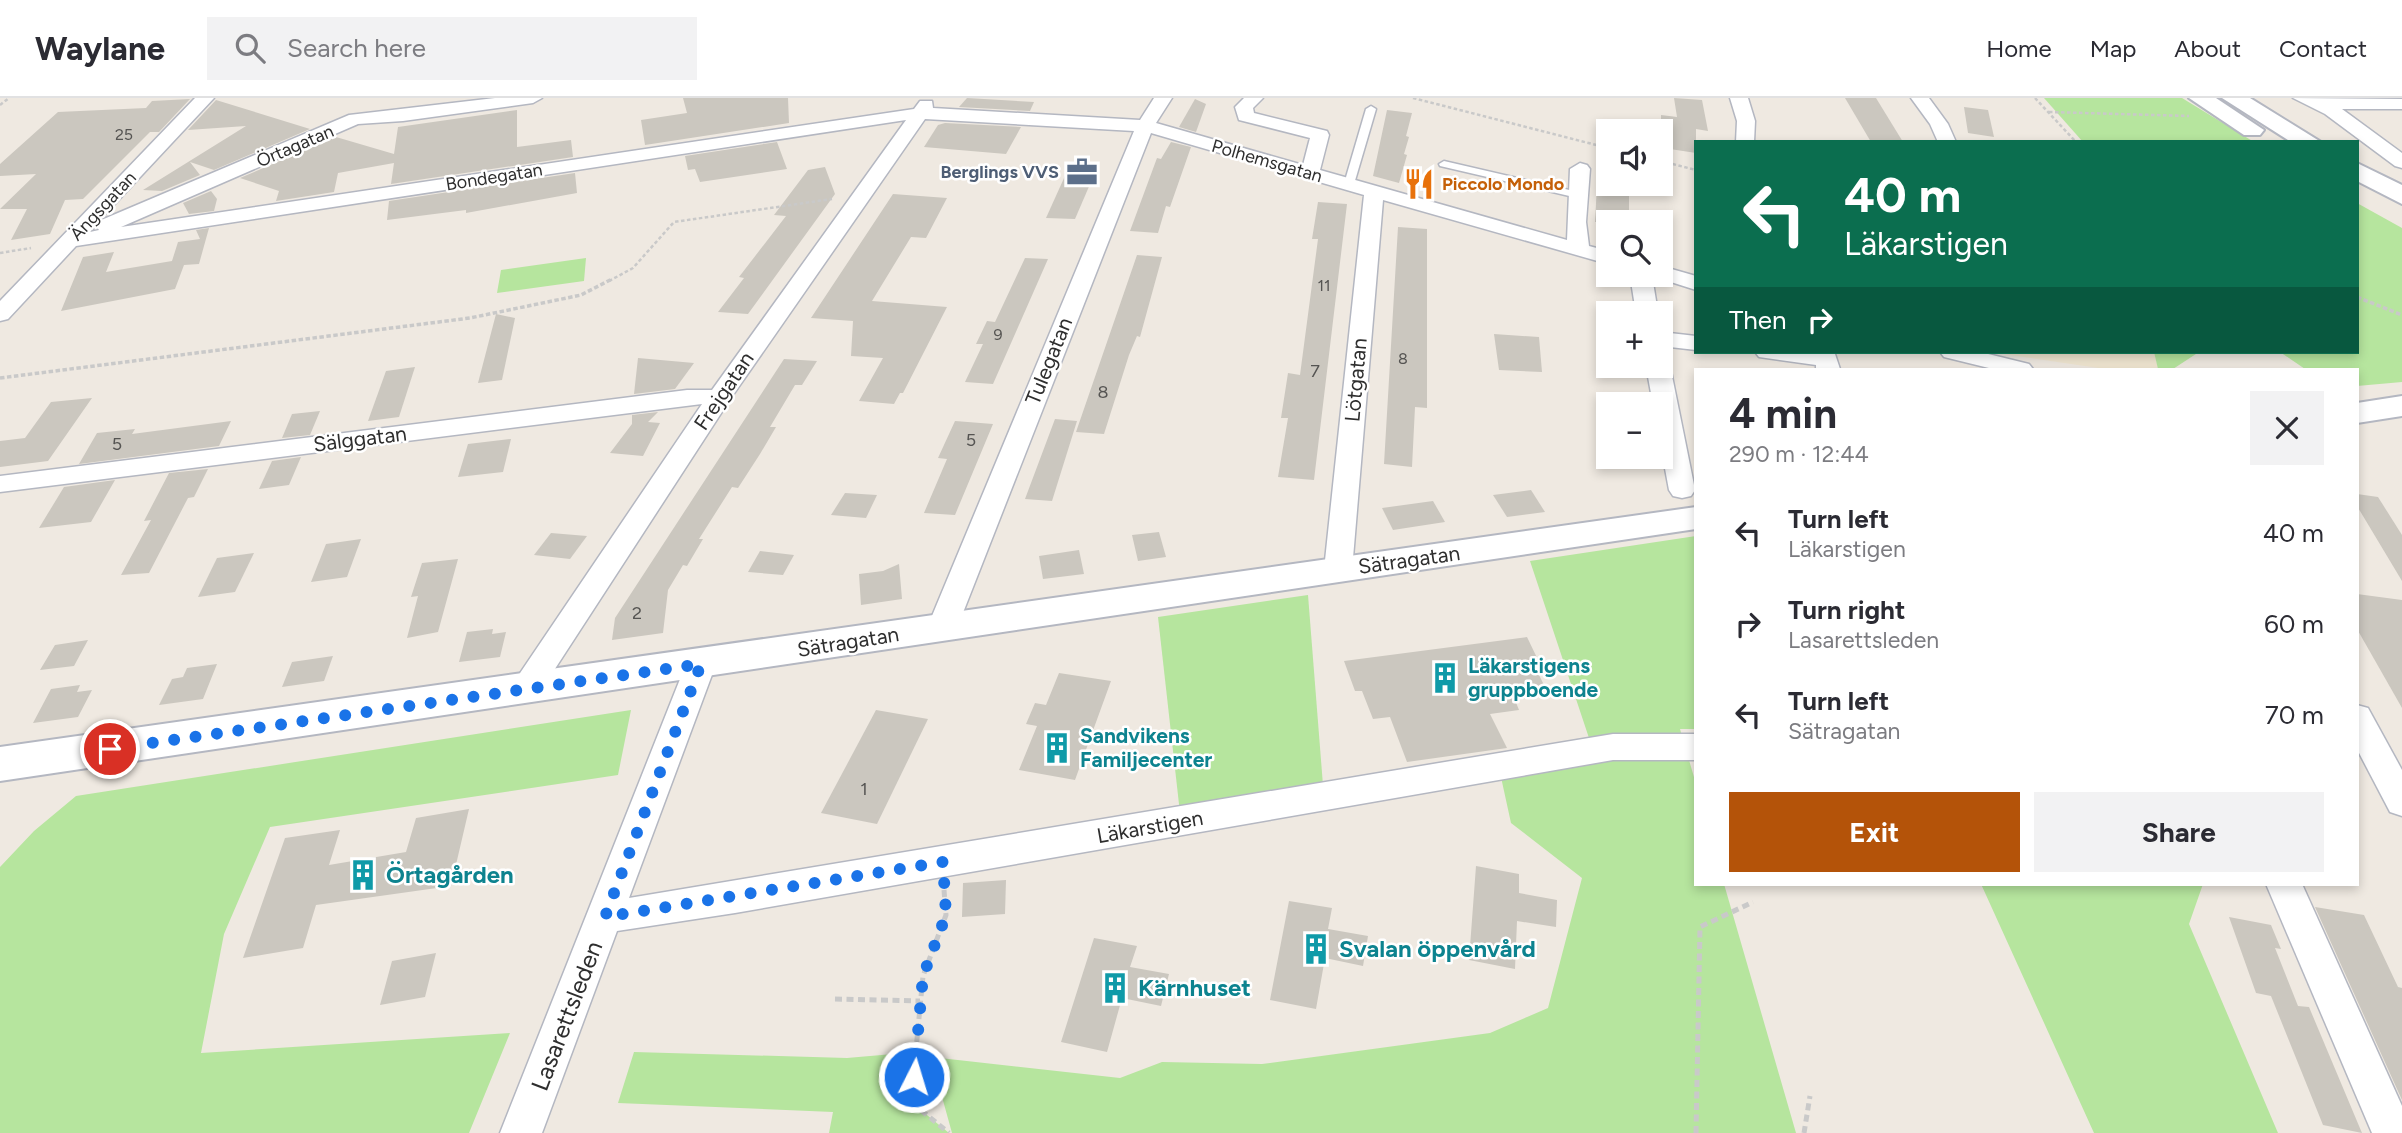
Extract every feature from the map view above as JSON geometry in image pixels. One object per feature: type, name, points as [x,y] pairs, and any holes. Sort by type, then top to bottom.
[{"type":"street","name":"Ängsgatan","points":[[0,314],[205,98]]},
{"type":"street","points":[[355,119],[379,98]]},
{"type":"street","name":"Örtagatan","points":[[70,241],[355,119],[403,116],[533,98]]},
{"type":"street","points":[[879,98],[925,105]]},
{"type":"street","name":"Tulegatan","points":[[942,628],[1145,126],[1163,98]]},
{"type":"street","points":[[1254,98],[1244,107],[1245,116],[1320,135],[1310,173]]},
{"type":"street","points":[[1739,98],[1746,121],[1745,140]]},
{"type":"street","points":[[1920,98],[1939,124],[1946,140]]},
{"type":"street","points":[[2200,98],[2235,103],[2305,140]]},
{"type":"street","points":[[2311,101],[2402,104]]},
{"type":"street","points":[[2311,101],[2402,162]]},
{"type":"street","points":[[2235,103],[2269,140]]},
{"type":"street","name":"Bondegatan","points":[[70,241],[925,105]]},
{"type":"street","name":"Polhemsgatan","points":[[925,105],[1145,126],[1596,255]]},
{"type":"street","name":"Frejgatan","points":[[524,690],[719,397],[925,105]]},
{"type":"street","points":[[1579,250],[1576,222],[1580,169]]},
{"type":"street","points":[[2359,171],[2402,195]]},
{"type":"street","name":"Lötgatan","points":[[1338,570],[1374,191]]},
{"type":"street","points":[[2359,194],[2402,218]]},
{"type":"street","points":[[1673,276],[1694,282]]},
{"type":"street","points":[[1673,340],[1694,343]]},
{"type":"street","points":[[1782,354],[1828,360]]},
{"type":"street","points":[[1960,354],[2017,368]]},
{"type":"street","name":"Sälggatan","points":[[0,484],[687,397],[719,397]]},
{"type":"street","points":[[2359,413],[2402,406]]},
{"type":"street","points":[[1673,411],[1694,414]]},
{"type":"street","points":[[1673,436],[1689,504]]},
{"type":"street","name":"Sätragatan","points":[[0,764],[1338,570],[1689,504]]},
{"type":"street","name":"Lasarettsleden","points":[[521,1133],[701,664]]},
{"type":"street","points":[[2359,721],[2402,802]]},
{"type":"street","name":"Läkarstigen","points":[[605,917],[1613,747],[1694,747]]},
{"type":"street","points":[[2285,886],[2393,1133]]},
{"type":"lane","points":[[1349,184],[1371,109]]},
{"type":"lane","points":[[1444,164],[1578,195]]},
{"type":"path","points":[[0,105],[9,98]]},
{"type":"path","points":[[1413,98],[1596,145]]},
{"type":"path","points":[[2035,98],[2074,140]]},
{"type":"path","points":[[2049,112],[2235,103]]},
{"type":"path","points":[[1673,164],[1694,169]]},
{"type":"path","points":[[0,378],[470,318],[581,295],[632,268],[674,222],[775,205],[860,196]]},
{"type":"path","points":[[2359,298],[2402,315]]},
{"type":"path","points":[[943,862],[946,915],[923,976],[911,1102],[949,1133]]},
{"type":"path","points":[[1696,1133],[1700,927],[1753,902]]},
{"type":"path","points":[[835,999],[920,1001]]},
{"type":"path","points":[[1804,1133],[1810,1096]]},
{"type":"shaded area","points":[[2004,354],[2154,354],[2158,368],[2098,368]]},
{"type":"green space","points":[[2044,98],[2182,98],[2251,140],[2081,140]]},
{"type":"green space","points":[[2359,204],[2402,228],[2402,382],[2359,386],[2359,368],[2304,368],[2283,354],[2359,354]]},
{"type":"green space","points":[[586,258],[584,281],[497,293],[501,270]]},
{"type":"green space","points":[[2154,354],[2196,354],[2175,368],[2158,368]]},
{"type":"green space","points":[[1694,536],[1694,729],[1680,729],[1694,777],[1694,886],[1725,886],[1796,1133],[952,1133],[931,1057],[1120,1078],[1162,1062],[1262,1064],[1490,1033],[1548,1008],[1582,878],[1511,823],[1499,768],[1593,750],[1530,561]]},
{"type":"green space","points":[[1308,595],[1324,798],[1181,822],[1158,617]]},
{"type":"green space","points":[[631,710],[618,775],[270,827],[224,934],[201,1053],[510,1033],[469,1133],[0,1133],[0,867],[34,831],[76,796]]},
{"type":"green space","points":[[1982,886],[2202,886],[2189,924],[2278,1133],[2094,1133]]},
{"type":"green space","points":[[634,1052],[847,1058],[916,1052],[911,1102],[949,1133],[829,1133],[833,1112],[618,1103]]},
{"type":"building","points":[[683,98],[788,98],[789,123],[645,145],[641,120],[687,113]]},
{"type":"building","points":[[967,98],[1034,102],[1030,111],[959,107]]},
{"type":"building","points":[[1674,98],[1702,100],[1708,131],[1696,129],[1694,153],[1673,149],[1673,119],[1661,119],[1661,115],[1677,117]]},
{"type":"building","points":[[1845,98],[1876,98],[1902,140],[1870,140]]},
{"type":"building","points":[[190,99],[159,132],[150,132],[83,199],[65,200],[50,234],[11,240],[27,209],[0,209],[36,174],[0,176],[0,164],[58,112],[146,108],[152,101]]},
{"type":"building","points":[[1195,99],[1206,104],[1196,132],[1179,127]]},
{"type":"building","points":[[216,100],[310,129],[214,170],[190,162],[200,175],[162,191],[143,190],[246,126],[188,130]]},
{"type":"building","points":[[1964,107],[1988,110],[1994,137],[1968,133]]},
{"type":"building","points":[[517,110],[517,147],[571,140],[573,157],[391,184],[394,163],[338,173],[334,192],[276,201],[279,191],[240,178],[336,137],[394,154],[398,127]]},
{"type":"building","points":[[1387,110],[1412,113],[1406,136],[1409,137],[1404,154],[1407,155],[1399,183],[1373,176]]},
{"type":"building","points":[[945,123],[1021,127],[1006,154],[924,147],[938,125]]},
{"type":"building","points":[[777,142],[787,169],[700,182],[695,169],[688,170],[685,156]]},
{"type":"building","points":[[1171,142],[1191,147],[1170,207],[1166,206],[1158,233],[1130,231],[1157,158],[1161,159]]},
{"type":"building","points":[[825,167],[835,194],[748,314],[718,312],[744,278],[739,277],[786,216],[774,215],[808,170]]},
{"type":"building","points":[[1069,167],[1097,168],[1075,219],[1046,218]]},
{"type":"building","points":[[575,173],[577,193],[466,213],[466,210],[387,220],[389,201]]},
{"type":"building","points":[[211,191],[217,199],[214,211],[189,214],[183,203]]},
{"type":"building","points":[[893,194],[947,198],[926,238],[911,237],[872,301],[947,307],[903,393],[900,393],[894,404],[859,401],[883,358],[851,356],[853,321],[811,318]]},
{"type":"building","points":[[1596,196],[1629,196],[1629,210],[1596,210],[1595,222]]},
{"type":"building","points":[[1318,202],[1347,204],[1314,480],[1278,477],[1288,418],[1281,418],[1288,373],[1300,375],[1318,239],[1312,239]]},
{"type":"building","points":[[1398,227],[1427,229],[1427,408],[1415,407],[1412,467],[1384,464]]},
{"type":"building","points":[[209,228],[199,264],[184,265],[175,289],[61,311],[83,257],[114,252],[106,272],[172,261],[178,242],[200,239],[196,230]]},
{"type":"building","points":[[1137,255],[1162,257],[1140,337],[1137,336],[1129,355],[1104,434],[1076,432]]},
{"type":"building","points":[[1025,258],[1048,259],[993,384],[965,382],[983,344],[976,344],[987,321],[995,322]]},
{"type":"building","points":[[496,314],[515,318],[502,380],[478,383]]},
{"type":"building","points":[[1494,334],[1539,337],[1542,372],[1499,370]]},
{"type":"building","points":[[638,358],[694,363],[675,389],[634,394]]},
{"type":"building","points":[[784,359],[817,361],[802,385],[795,385],[770,427],[776,427],[760,454],[738,488],[732,487],[699,539],[703,539],[687,566],[683,565],[668,590],[663,633],[612,640],[615,618]]},
{"type":"building","points":[[415,367],[399,417],[368,421],[386,371]]},
{"type":"building","points":[[92,398],[48,461],[0,467],[0,441],[25,438],[51,402]]},
{"type":"building","points":[[320,411],[310,435],[282,438],[292,414]]},
{"type":"building","points":[[658,412],[648,422],[660,423],[643,456],[610,453],[632,424],[632,415]]},
{"type":"building","points":[[1055,419],[1077,421],[1052,501],[1025,499]]},
{"type":"building","points":[[231,421],[219,446],[79,464],[97,433],[135,429],[132,434]]},
{"type":"building","points":[[955,421],[993,424],[955,515],[924,513],[947,459],[938,458]]},
{"type":"building","points":[[511,439],[503,472],[458,477],[468,444]]},
{"type":"building","points":[[301,457],[289,485],[259,489],[272,461]]},
{"type":"building","points":[[208,469],[194,497],[188,498],[149,573],[121,575],[151,520],[144,521],[169,473]]},
{"type":"building","points":[[115,480],[91,522],[39,528],[64,487]]},
{"type":"building","points":[[1531,490],[1545,512],[1507,517],[1493,495]]},
{"type":"building","points":[[845,493],[877,495],[866,518],[831,515]]},
{"type":"building","points":[[2359,494],[2378,497],[2402,535],[2402,581],[2359,509]]},
{"type":"building","points":[[1433,501],[1445,522],[1393,530],[1382,508]]},
{"type":"building","points":[[1159,532],[1166,557],[1138,561],[1132,535]]},
{"type":"building","points":[[551,533],[587,536],[570,559],[534,555]]},
{"type":"building","points":[[361,539],[347,577],[311,582],[326,544]]},
{"type":"building","points":[[1079,550],[1084,574],[1043,579],[1039,556]]},
{"type":"building","points":[[760,551],[794,555],[783,575],[748,572]]},
{"type":"building","points":[[254,553],[235,592],[198,597],[217,558]]},
{"type":"building","points":[[458,559],[438,632],[407,638],[418,596],[411,597],[422,563]]},
{"type":"building","points":[[899,564],[902,599],[861,605],[859,574],[883,571]]},
{"type":"building","points":[[2359,594],[2402,600],[2402,708],[2359,633]]},
{"type":"building","points":[[493,629],[492,634],[506,632],[500,657],[459,662],[467,632]]},
{"type":"building","name":"Läkarstigens gruppboende","points":[[1527,637],[1540,664],[1534,665],[1549,695],[1515,700],[1519,710],[1490,714],[1507,748],[1407,762],[1390,717],[1373,719],[1362,691],[1355,691],[1344,661]]},
{"type":"building","points":[[88,640],[74,666],[40,670],[55,645]]},
{"type":"building","points":[[333,656],[324,681],[282,687],[292,662]]},
{"type":"building","points":[[217,664],[203,699],[159,705],[172,679],[183,677],[187,668]]},
{"type":"building","name":"Sandvikens Familjecenter","points":[[1059,673],[1111,681],[1075,780],[1019,770],[1037,726],[1026,724],[1035,703],[1046,705]]},
{"type":"building","points":[[80,685],[77,692],[92,690],[78,717],[33,723],[51,689]]},
{"type":"building","points":[[876,710],[928,719],[877,824],[821,813]]},
{"type":"building","name":"Örtagården","points":[[469,809],[451,886],[316,905],[303,948],[243,958],[285,838],[340,830],[329,865],[406,852],[416,818]]},
{"type":"building","points":[[1476,866],[1519,874],[1519,893],[1557,900],[1556,927],[1517,921],[1515,969],[1469,960]]},
{"type":"building","points":[[1006,880],[1005,914],[962,917],[963,883]]},
{"type":"building","name":"Svalan öppenvård","points":[[1289,901],[1332,908],[1328,929],[1368,936],[1363,966],[1325,958],[1316,1009],[1270,1000]]},
{"type":"building","points":[[2315,907],[2364,915],[2398,987],[2402,988],[2402,1100]]},
{"type":"building","points":[[2229,917],[2271,925],[2281,949],[2275,948],[2298,1006],[2309,1007],[2362,1133],[2323,1125],[2271,996],[2256,993]]},
{"type":"building","name":"Kärnhuset","points":[[1094,938],[1137,946],[1130,967],[1169,974],[1161,1006],[1122,998],[1107,1052],[1061,1042]]},
{"type":"building","points":[[436,953],[425,997],[380,1005],[392,961]]},
{"type":"place","name":"Berglings VVS","points":[[1082,172]]},
{"type":"place","name":"Piccolo Mondo","points":[[1419,184]]},
{"type":"place","name":"Läkarstigens gruppboende","points":[[1445,678]]},
{"type":"place","name":"Sandvikens Familjecenter","points":[[1057,748]]},
{"type":"place","name":"Örtagården","points":[[363,875]]},
{"type":"place","name":"Svalan öppenvård","points":[[1316,949]]},
{"type":"place","name":"Kärnhuset","points":[[1115,988]]},
{"type":"route","points":[[110,749],[701,664],[605,917],[735,898],[943,862],[946,915],[923,976],[914,1077]]}]
